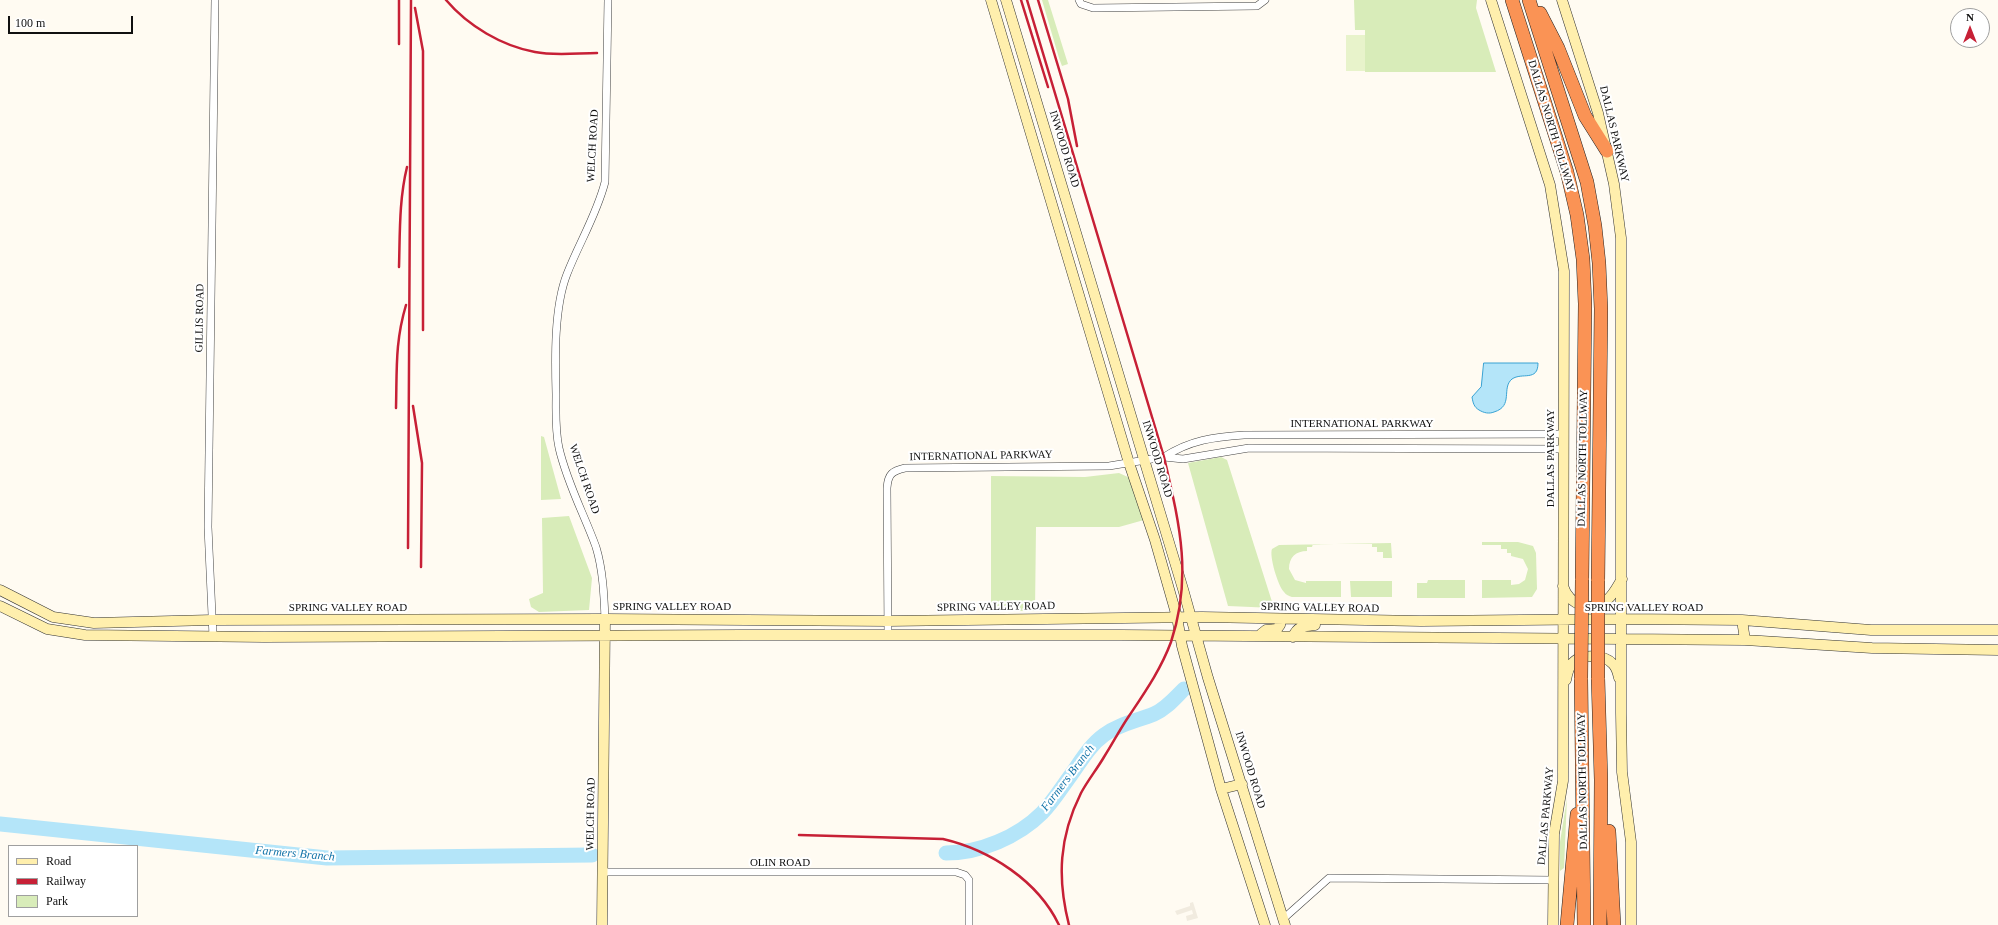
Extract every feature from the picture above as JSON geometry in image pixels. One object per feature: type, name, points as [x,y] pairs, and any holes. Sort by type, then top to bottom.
[{"type":"highway","name":"DALLAS NORTH TOLLWAY","points":[[1512,0],[1567,172],[1577,215],[1583,259],[1585,312],[1582,580],[1584,925]]},
{"type":"highway","name":"DALLAS NORTH TOLLWAY","points":[[1529,0],[1587,182],[1595,226],[1599,263],[1601,309],[1598,581],[1598,678],[1601,780],[1600,925]]},
{"type":"highway","points":[[1533,0],[1558,48],[1585,116],[1607,151]]},
{"type":"highway","points":[[1567,925],[1573,841],[1582,780]]},
{"type":"highway","points":[[1601,780],[1607,806],[1614,925]]},
{"type":"main road","points":[[991,0],[1129,463],[1155,540],[1177,617],[1180,636],[1221,789],[1267,925],[1284,922]]},
{"type":"main road","name":"INWOOD ROAD","points":[[1006,0],[1145,460],[1208,678],[1284,922]]},
{"type":"main road","name":"DALLAS PARKWAY","points":[[1491,0],[1550,185],[1564,271],[1563,781],[1554,834],[1553,925]]},
{"type":"main road","name":"DALLAS PARKWAY","points":[[1562,0],[1598,112],[1607,151],[1621,238],[1622,772],[1631,842],[1631,925]]},
{"type":"main road","points":[[1004,43],[1018,38]]},
{"type":"main road","points":[[1072,270],[1086,266]]},
{"type":"main road","points":[[1563,584],[1566,592],[1573,601],[1578,605],[1589,607],[1602,604],[1609,599],[1622,579]]},
{"type":"main road","name":"SPRING VALLEY ROAD","points":[[0,590],[53,617],[65,620],[94,622],[212,620],[606,619],[888,621],[1191,617],[1341,621],[1622,619],[1742,620],[1871,630],[1998,630]]},
{"type":"main road","points":[[0,606],[48,629],[70,634],[86,635],[213,637],[1293,636],[1745,640],[1872,648],[1998,650]]},
{"type":"main road","name":"WELCH ROAD","points":[[602,925],[606,619]]},
{"type":"main road","points":[[995,619],[995,636]]},
{"type":"main road","points":[[1258,636],[1266,630],[1277,629],[1280,625],[1280,619]]},
{"type":"main road","points":[[355,620],[355,637]]},
{"type":"main road","points":[[1742,620],[1745,640]]},
{"type":"main road","points":[[1293,636],[1295,631],[1301,627],[1341,621]]},
{"type":"main road","points":[[1871,630],[1872,648]]},
{"type":"main road","points":[[1563,692],[1571,665],[1579,658],[1594,657],[1604,659],[1614,664],[1617,670],[1621,692]]},
{"type":"main road","points":[[1221,789],[1242,784]]},
{"type":"street","name":"GILLIS ROAD","points":[[213,637],[208,527],[215,0]]},
{"type":"street","name":"WELCH ROAD","points":[[606,619],[602,570],[596,548],[578,505],[559,448],[556,429],[555,364],[556,334],[567,275],[601,196],[605,182],[608,0]]},
{"type":"street","points":[[1079,0],[1081,4],[1093,8],[1256,6],[1265,0]]},
{"type":"street","name":"INTERNATIONAL PARKWAY","points":[[1164,457],[1179,447],[1194,442],[1244,435],[1563,434]]},
{"type":"street","name":"INTERNATIONAL PARKWAY","points":[[888,636],[887,478],[891,473],[905,468],[1109,466],[1164,457],[1183,459],[1249,448],[1564,449]]},
{"type":"street","name":"OLIN ROAD","points":[[603,872],[956,872],[965,875],[969,880],[969,925]]},
{"type":"street","points":[[1284,922],[1329,878],[1553,880]]},
{"type":"green space","points":[[1042,0],[1048,0],[1068,64],[1062,66]]},
{"type":"green space","points":[[1354,0],[1477,0],[1476,8],[1496,72],[1365,72],[1365,30],[1355,30]]},
{"type":"green space","points":[[1346,35],[1365,35],[1365,71],[1346,71]]},
{"type":"green space","points":[[541,436],[544,437],[561,499],[541,500]]},
{"type":"green space","points":[[1221,457],[1227,460],[1274,608],[1228,606],[1188,463]]},
{"type":"green space","points":[[1119,473],[1130,478],[1144,520],[1119,527],[1036,527],[1035,611],[991,611],[991,476],[1085,477]]},
{"type":"green space","points":[[569,516],[592,578],[589,610],[539,612],[531,607],[529,599],[543,593],[542,518]]},
{"type":"green space","points":[[1482,542],[1518,542],[1533,546],[1536,553],[1537,589],[1532,597],[1482,598],[1482,580],[1511,580],[1511,585],[1519,584],[1525,580],[1528,569],[1523,559],[1511,556],[1511,553],[1507,553],[1507,549],[1501,549],[1501,545],[1482,545]]},
{"type":"green space","points":[[1391,543],[1392,558],[1383,558],[1383,552],[1377,552],[1377,547],[1372,547],[1372,544],[1335,544]]},
{"type":"green space","points":[[1313,544],[1312,547],[1307,547],[1307,551],[1300,552],[1292,558],[1289,569],[1295,580],[1306,583],[1306,581],[1341,581],[1341,597],[1292,597],[1286,594],[1282,589],[1273,564],[1271,553],[1272,549],[1279,545]]},
{"type":"green space","points":[[1428,580],[1465,580],[1465,598],[1417,598],[1417,583],[1427,583]]},
{"type":"green space","points":[[1350,581],[1392,581],[1392,597],[1351,597]]},
{"type":"green space","points":[[1567,798],[1564,868],[1560,871],[1560,842]]},
{"type":"shaded area","points":[[1193,902],[1198,918],[1187,921],[1186,916],[1193,914],[1192,910],[1177,915],[1175,911],[1190,906],[1190,903]]},
{"type":"water","points":[[1484,363],[1538,363],[1535,373],[1532,375],[1520,376],[1512,379],[1507,387],[1504,406],[1492,413],[1488,413],[1476,408],[1472,397],[1481,387]]},
{"type":"waterway","name":"Farmers Branch","points":[[946,853],[985,847],[1022,829],[1046,809],[1086,754],[1099,739],[1116,728],[1158,712],[1170,703],[1184,689]]},
{"type":"waterway","name":"Farmers Branch","points":[[0,824],[327,858],[592,855]]},
{"type":"railway","points":[[399,0],[399,44]]},
{"type":"railway","points":[[408,548],[411,0]]},
{"type":"railway","points":[[446,0],[465,18],[486,34],[510,45],[542,53],[597,53]]},
{"type":"railway","points":[[1021,0],[1048,87]]},
{"type":"railway","points":[[1027,0],[1164,457],[1175,504],[1181,549],[1182,572],[1178,618],[1167,652],[1152,680],[1081,793],[1068,826],[1064,842],[1062,874],[1065,908],[1069,925]]},
{"type":"railway","points":[[1038,0],[1068,99],[1077,146]]},
{"type":"railway","points":[[415,8],[423,51],[423,330]]},
{"type":"railway","points":[[399,267],[401,204],[407,167]]},
{"type":"railway","points":[[396,408],[398,344],[402,318],[406,305]]},
{"type":"railway","points":[[413,406],[422,463],[421,567]]},
{"type":"railway","points":[[799,835],[943,839],[961,844],[995,859],[1025,881],[1050,909],[1059,925]]}]
